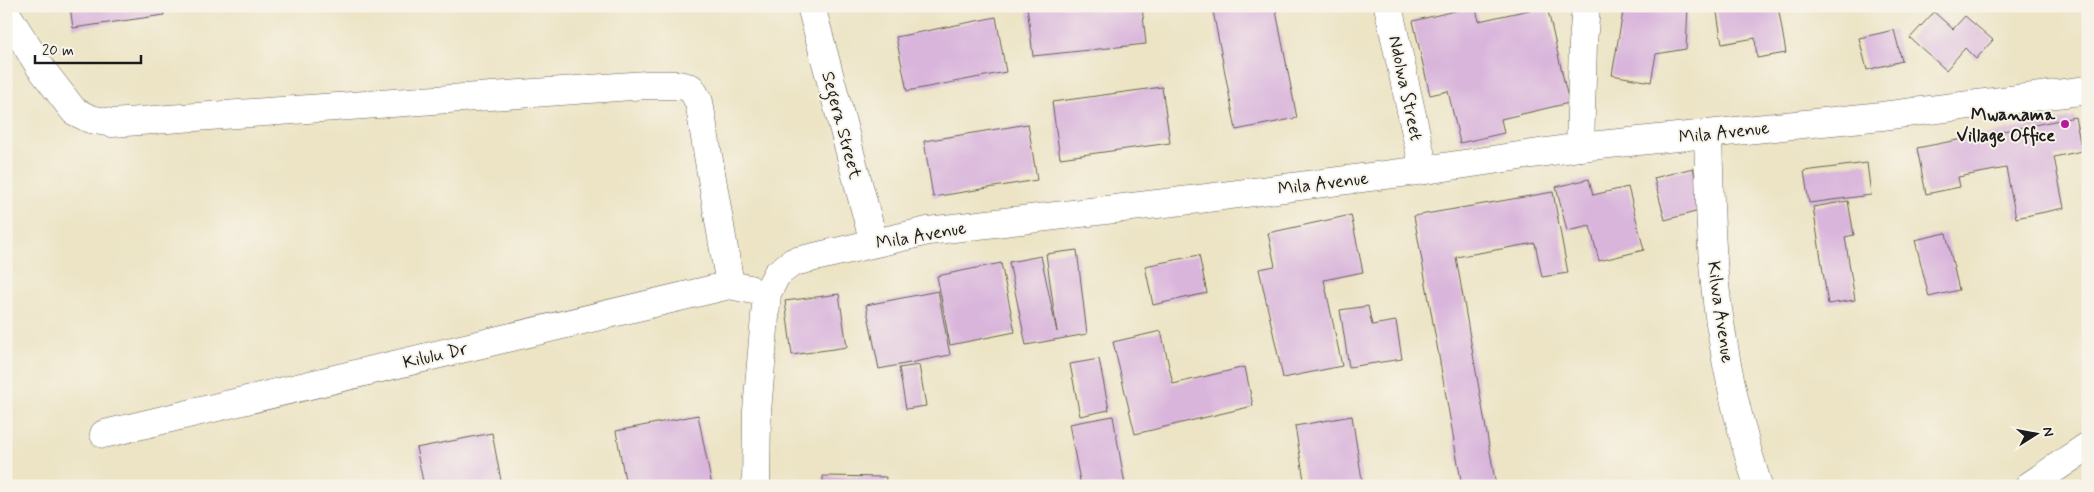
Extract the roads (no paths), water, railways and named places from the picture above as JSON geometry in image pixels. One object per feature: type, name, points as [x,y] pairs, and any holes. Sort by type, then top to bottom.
[{"type":"street","name":"Segera Street","points":[[811,6],[874,243]]},
{"type":"street","name":"Ndolwa Street","points":[[1388,6],[1424,170]]},
{"type":"street","points":[[1580,147],[1586,6]]},
{"type":"street","points":[[6,13],[40,66],[74,111],[90,119],[112,123],[646,85],[679,85],[691,88],[700,102],[730,285]]},
{"type":"street","name":"Mila Avenue","points":[[756,486],[757,410],[767,293],[777,274],[793,262],[928,230],[1199,200],[1580,147],[1882,116],[2088,90]]},
{"type":"street","name":"Kilwa Avenue","points":[[1708,134],[1711,220],[1720,322],[1742,434],[1758,486]]},
{"type":"street","name":"Kilulu Dr","points":[[104,434],[730,285],[767,293]]},
{"type":"street","points":[[2028,486],[2088,446]]},
{"type":"place","name":"Mwanama Village Office","points":[[2065,124]]}]
